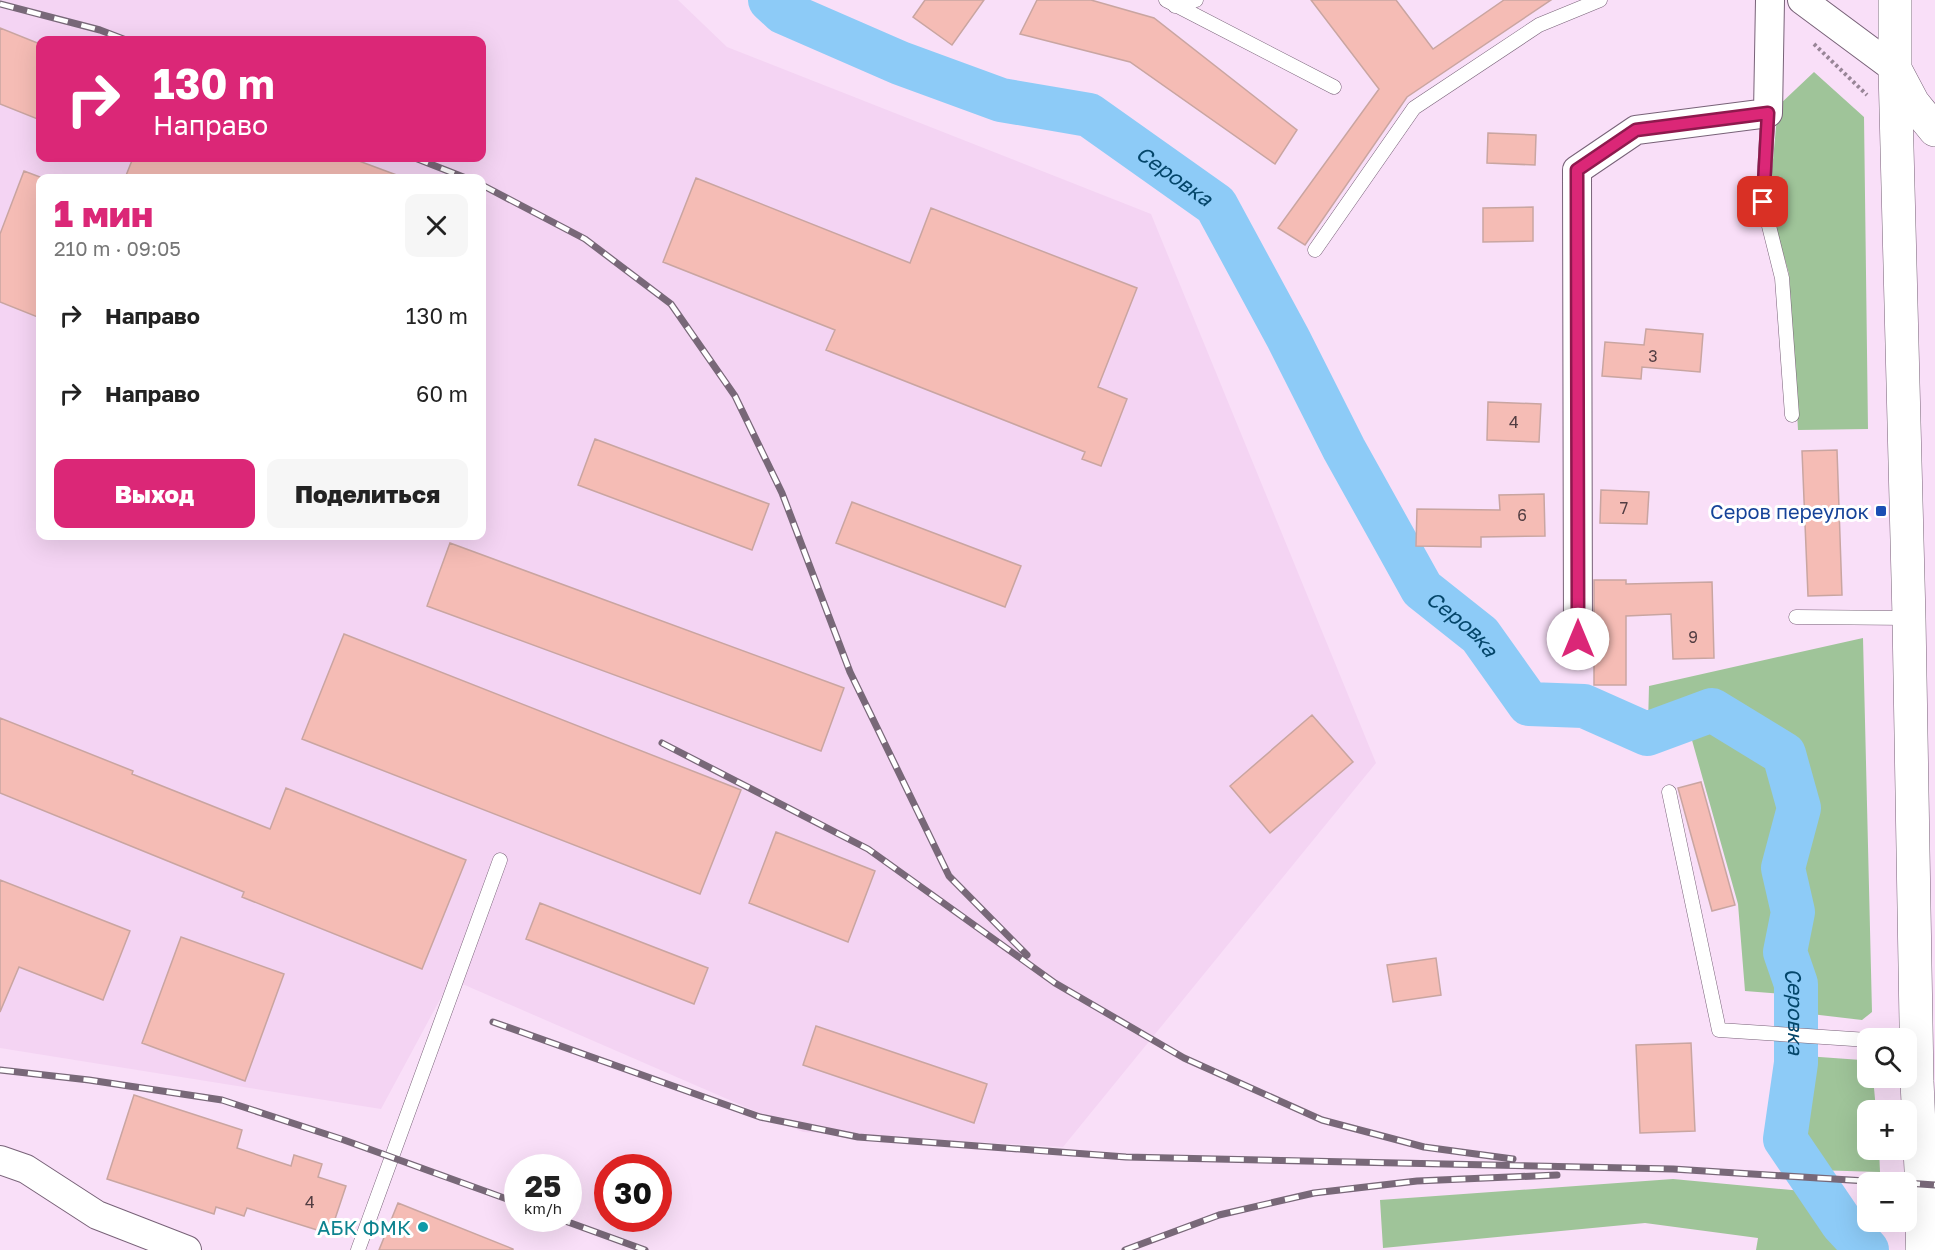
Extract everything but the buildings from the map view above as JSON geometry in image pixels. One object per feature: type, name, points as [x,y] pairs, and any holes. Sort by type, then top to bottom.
[{"type":"street","points":[[1578,639],[1577,170],[1636,130],[1768,113],[1770,0]]},
{"type":"street","points":[[1802,0],[1895,69],[1913,103],[1935,130]]},
{"type":"street","points":[[1895,0],[1909,618],[1911,1028]]},
{"type":"street","points":[[1917,1060],[1926,1087],[1926,1226]]},
{"type":"street","points":[[0,1160],[26,1169],[97,1215],[187,1250]]},
{"type":"lane","points":[[1170,3],[1196,0]]},
{"type":"lane","points":[[1315,250],[1414,108],[1539,25],[1600,0]]},
{"type":"lane","points":[[1170,3],[1334,87]]},
{"type":"lane","points":[[1768,113],[1763,202],[1782,278],[1792,415]]},
{"type":"lane","points":[[1796,617],[1909,618]]},
{"type":"lane","points":[[1669,792],[1719,1030],[1857,1039]]},
{"type":"lane","points":[[358,1250],[500,860]]},
{"type":"path","points":[[1807,37],[1874,102]]},
{"type":"shaded area","points":[[0,0],[678,0],[727,47],[1151,214],[1376,763],[1063,1147],[803,1132],[451,979],[381,1109],[0,1048]]},
{"type":"green space","points":[[1814,72],[1864,117],[1868,429],[1798,430],[1789,274],[1769,203],[1778,106]]},
{"type":"green space","points":[[1863,638],[1872,1012],[1862,1020],[1811,1014],[1811,981],[1794,949],[1804,912],[1792,866],[1808,807],[1792,745],[1714,696],[1648,725],[1649,686]]},
{"type":"green space","points":[[1709,720],[1777,762],[1789,810],[1774,867],[1785,915],[1775,950],[1785,994],[1745,991],[1738,904],[1688,726]]},
{"type":"green space","points":[[1806,1056],[1857,1060],[1857,1088],[1874,1088],[1875,1100],[1857,1100],[1857,1160],[1879,1160],[1880,1172],[1814,1170],[1795,1138]]},
{"type":"green space","points":[[1673,1179],[1803,1191],[1850,1250],[1756,1250],[1758,1238],[1645,1223],[1383,1248],[1380,1200]]},
{"type":"waterway","name":"Серовка","points":[[770,0],[783,12],[900,63],[1001,100],[1089,115],[1216,205],[1288,338],[1344,449],[1422,589],[1480,635],[1529,704],[1584,706],[1647,734],[1712,710],[1784,754],[1799,808],[1783,868],[1793,912],[1785,952],[1796,984],[1796,1063],[1785,1139],[1842,1223],[1867,1250]]},
{"type":"railway","points":[[0,4],[116,36]]},
{"type":"railway","points":[[425,162],[456,174]]},
{"type":"railway","points":[[486,187],[585,239],[671,304],[735,396],[782,493],[850,672],[949,876],[1027,955]]},
{"type":"railway","points":[[662,743],[868,849],[1055,983],[1184,1058],[1322,1120],[1424,1147],[1513,1159]]},
{"type":"railway","points":[[493,1022],[760,1117],[858,1137],[1126,1157],[1673,1169],[1857,1180]]},
{"type":"railway","points":[[0,1070],[89,1080],[222,1100],[344,1140],[504,1198]]},
{"type":"railway","points":[[1125,1250],[1219,1215],[1314,1193],[1417,1181],[1557,1175]]},
{"type":"railway","points":[[1917,1184],[1935,1185]]},
{"type":"railway","points":[[582,1227],[645,1250]]},
{"type":"place","name":"Серов переулок","points":[[1881,511]]},
{"type":"place","name":"АБК ФМК","points":[[423,1227]]},
{"type":"route","points":[[1578,639],[1577,170],[1636,130],[1768,113],[1763,202]]}]
